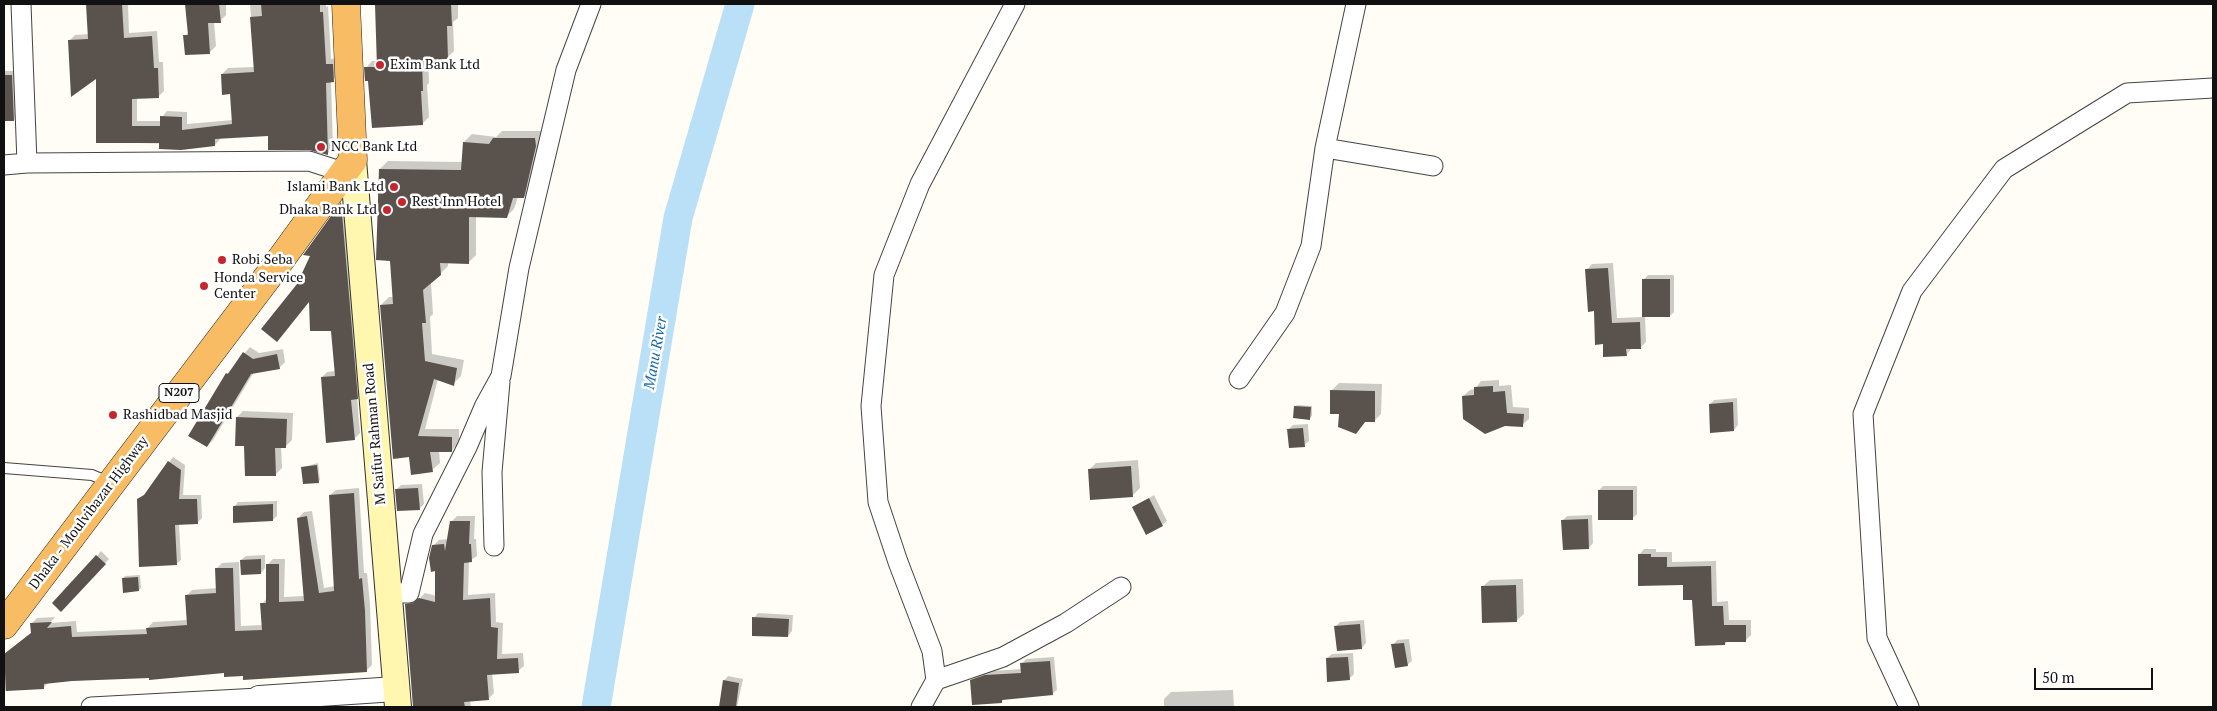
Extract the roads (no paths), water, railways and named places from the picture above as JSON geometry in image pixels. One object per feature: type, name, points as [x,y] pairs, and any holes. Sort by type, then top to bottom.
[{"type":"highway","points":[[346,4],[348,166]]},
{"type":"highway","name":"Dhaka - Moulvibazar Highway","points":[[4,625],[273,270],[348,166]]},
{"type":"main road","name":"M Saifur Rahman Road","points":[[348,166],[397,698]]},
{"type":"street","points":[[21,4],[27,163]]},
{"type":"street","points":[[494,546],[492,472],[501,376],[519,268],[566,70],[591,4]]},
{"type":"street","points":[[921,707],[936,680],[932,652],[898,562],[878,502],[871,406],[884,275],[920,184],[1015,4]]},
{"type":"street","points":[[1238,379],[1285,314],[1311,246],[1325,148],[1356,4]]},
{"type":"street","points":[[1909,707],[1877,638],[1863,414],[1912,291],[2004,169],[2126,93],[2213,88]]},
{"type":"street","points":[[1325,148],[1433,166]]},
{"type":"street","points":[[4,165],[27,163],[309,161],[348,166]]},
{"type":"street","points":[[388,593],[409,593],[423,534],[467,447],[485,405],[501,376]]},
{"type":"street","points":[[936,680],[1003,657],[1066,623],[1121,587]]},
{"type":"street","points":[[91,707],[397,698]]},
{"type":"lane","points":[[4,468],[92,475],[111,483]]},
{"type":"waterway","name":"Manu River","points":[[596,707],[678,218],[740,4]]},
{"type":"place","name":"Exim Bank Ltd","points":[[380,65]]},
{"type":"place","name":"NCC Bank Ltd","points":[[321,147]]},
{"type":"place","name":"Islami Bank Ltd","points":[[394,187]]},
{"type":"place","name":"Rest Inn Hotel","points":[[402,202]]},
{"type":"place","name":"Dhaka Bank Ltd","points":[[387,210]]},
{"type":"place","name":"Robi Seba","points":[[222,260]]},
{"type":"place","name":"Honda Service Center","points":[[204,286]]},
{"type":"place","name":"Rashidbad Masjid","points":[[113,415]]}]
